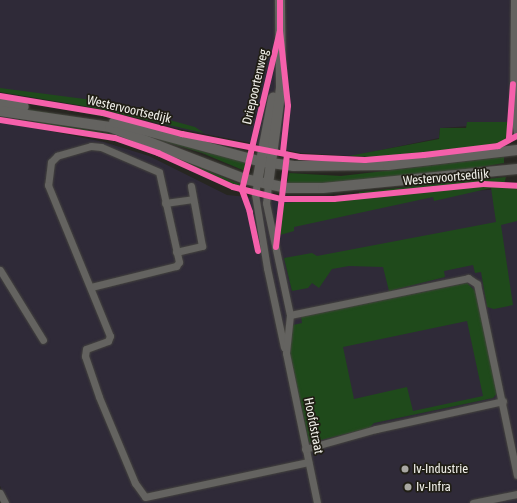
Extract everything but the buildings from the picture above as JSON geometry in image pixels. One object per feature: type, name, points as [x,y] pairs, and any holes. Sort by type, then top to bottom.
[{"type":"main road","name":"Driepoortenweg","points":[[268,185],[267,163],[280,51],[280,0]]},
{"type":"main road","name":"Westervoortsedijk","points":[[0,103],[107,120],[267,163],[333,168],[388,166],[517,150]]},
{"type":"main road","name":"Westervoortsedijk","points":[[0,110],[110,127],[268,185],[317,189],[517,169]]},
{"type":"main road","name":"Driepoortenweg","points":[[257,182],[267,163]]},
{"type":"street","points":[[514,0],[517,134]]},
{"type":"street","points":[[91,286],[176,266],[179,262],[159,172],[154,167],[101,146],[74,150],[57,156],[51,162],[48,185],[91,286],[110,339],[86,349],[85,356],[99,397],[135,483],[147,500],[308,462]]},
{"type":"street","points":[[257,182],[255,194],[265,250],[276,247],[266,203],[268,185]]},
{"type":"street","points":[[176,252],[202,246],[191,186]]},
{"type":"street","points":[[165,203],[193,199]]},
{"type":"street","name":"Hoofdstraat","points":[[276,247],[290,315],[286,353]]},
{"type":"street","name":"Hoofdstraat","points":[[265,250],[268,277],[286,353],[317,503]]},
{"type":"street","points":[[0,270],[43,340]]},
{"type":"street","points":[[290,315],[468,278],[478,284],[517,475]]},
{"type":"street","points":[[305,449],[376,429],[503,401]]},
{"type":"street","points":[[0,492],[5,503]]},
{"type":"street","points":[[474,503],[510,499],[517,494]]},
{"type":"shaded area","points":[[0,0],[517,0],[517,123],[440,128],[439,138],[353,156],[301,153],[175,128],[107,107],[0,91]]},
{"type":"shaded area","points":[[0,121],[104,142],[149,156],[227,195],[304,202],[517,188],[517,503],[8,503],[0,486]]},
{"type":"green space","points":[[0,88],[100,101],[195,127],[204,133],[90,107],[0,92]]},
{"type":"green space","points":[[0,97],[101,114],[183,136],[210,139],[209,143],[110,118]]},
{"type":"green space","points":[[0,105],[113,123],[247,163],[245,171],[202,153],[123,129],[0,108]]},
{"type":"green space","points":[[38,121],[117,135],[149,146],[242,185],[238,186],[124,138],[38,123]]},
{"type":"green space","points":[[467,122],[508,122],[507,136],[502,143],[489,146],[375,157],[349,156],[439,139],[440,128],[466,128]]},
{"type":"green space","points":[[504,157],[504,163],[439,174],[323,185],[287,184],[289,173],[341,176]]},
{"type":"green space","points":[[506,177],[504,184],[483,182],[359,195],[359,192]]},
{"type":"green space","points":[[490,186],[517,188],[517,221],[501,225],[513,305],[494,309],[487,307],[481,272],[475,273],[473,265],[444,271],[445,277],[389,291],[383,267],[349,266],[332,269],[319,288],[312,283],[308,288],[292,291],[284,258],[312,253],[317,256],[496,222],[491,188],[434,201],[433,197],[294,227],[294,231],[280,235],[284,203]]},
{"type":"green space","points":[[467,283],[475,291],[498,392],[493,398],[374,423],[369,428],[309,443],[290,353],[293,325],[302,323],[301,317]],"holes":[[[467,321],[483,396],[413,411],[407,387],[354,399],[343,347]]]},
{"type":"cycle path","points":[[280,0],[280,31],[288,106],[283,152]]},
{"type":"cycle path","points":[[258,251],[250,212],[242,190],[280,31]]},
{"type":"cycle path","points":[[509,138],[513,84]]},
{"type":"cycle path","points":[[0,96],[103,113],[182,134],[300,157],[365,160],[424,155],[498,146],[517,136]]},
{"type":"cycle path","points":[[0,120],[115,138],[158,153],[233,187],[281,199],[334,199],[483,184],[517,186]]},
{"type":"cycle path","points":[[276,247],[287,155]]},
{"type":"place","name":"Iv-Industrie","points":[[405,469]]},
{"type":"place","name":"Iv-Infra","points":[[408,487]]}]
